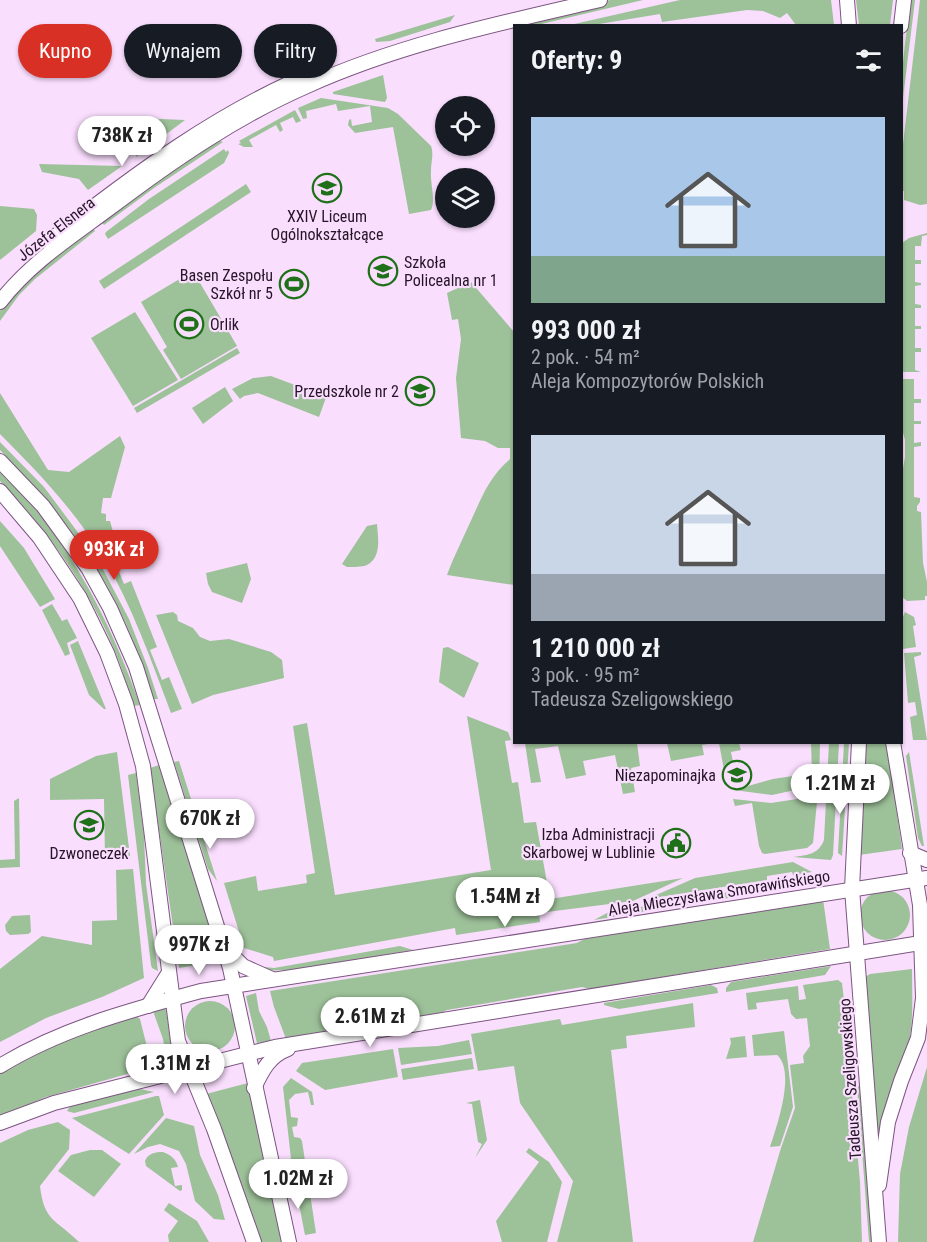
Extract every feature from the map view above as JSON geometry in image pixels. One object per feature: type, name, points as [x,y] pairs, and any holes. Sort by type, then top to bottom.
[{"type":"street","name":"Józefa Elsnera","points":[[0,286],[55,237],[161,158],[218,121],[281,87],[333,65],[422,35],[464,22],[558,0]]},
{"type":"street","name":"Józefa Elsnera","points":[[0,302],[32,267],[154,174],[223,129],[282,98],[342,71],[409,49],[475,29],[600,0]]},
{"type":"street","points":[[847,0],[849,24]]},
{"type":"street","points":[[901,24],[904,0]]},
{"type":"street","points":[[0,461],[33,495],[88,568],[110,608],[144,691],[234,986],[289,1242]]},
{"type":"street","points":[[0,491],[40,538],[67,578],[90,616],[116,674],[140,752],[178,1041],[223,1153],[254,1242]]},
{"type":"street","points":[[852,889],[859,744]]},
{"type":"street","points":[[893,744],[910,853],[921,879]]},
{"type":"street","points":[[910,853],[927,860]]},
{"type":"street","name":"Aleja Mieczysława Smorawińskiego","points":[[171,1000],[201,991],[274,979],[921,879]]},
{"type":"street","name":"Tadeusza Szeligowskiego","points":[[877,1202],[884,1145],[892,1107],[920,1030],[925,942],[920,905],[921,879]]},
{"type":"street","name":"Tadeusza Szeligowskiego","points":[[852,889],[879,1242]]},
{"type":"street","points":[[0,1123],[36,1109],[247,1053],[925,942]]},
{"type":"street","points":[[223,946],[243,966],[255,973],[274,979]]},
{"type":"street","points":[[148,1006],[168,974]]},
{"type":"street","points":[[0,1066],[68,1032],[171,1000]]},
{"type":"street","points":[[255,1088],[265,1068],[276,1054],[301,1044]]},
{"type":"street","points":[[160,1076],[179,1079],[199,1092]]},
{"type":"green space","points":[[610,0],[643,0],[541,24],[531,24],[535,19]]},
{"type":"green space","points":[[680,0],[831,0],[834,24],[795,24],[787,13],[780,18],[763,11],[747,10],[662,22],[660,14],[599,24],[574,24]]},
{"type":"green space","points":[[856,0],[893,0],[890,24],[859,24]]},
{"type":"green space","points":[[910,0],[915,0],[903,98],[903,62]]},
{"type":"green space","points":[[920,0],[927,0],[927,204],[920,205],[904,200],[903,144]]},
{"type":"green space","points":[[455,15],[450,22],[390,41],[376,42],[375,39]]},
{"type":"green space","points":[[383,75],[387,98],[385,102],[333,94],[333,92]]},
{"type":"green space","points":[[321,98],[388,108],[398,114],[431,146],[433,201],[431,210],[409,214],[393,127],[355,133],[348,125],[349,120],[351,119],[352,126],[372,122],[370,106],[338,111],[336,104],[306,111],[307,118],[303,119],[298,108]]},
{"type":"green space","points":[[295,110],[301,121],[296,123],[293,117],[280,123],[283,130],[280,132],[276,125],[249,140],[253,147],[238,144],[241,143],[239,141]]},
{"type":"green space","points":[[136,118],[185,120],[136,157]]},
{"type":"green space","points":[[217,140],[223,142],[104,225],[100,220]]},
{"type":"green space","points":[[224,149],[229,153],[224,163],[108,239],[106,232],[149,199]]},
{"type":"green space","points":[[39,164],[122,166],[88,190],[79,179],[42,172]]},
{"type":"green space","points":[[246,184],[251,192],[104,289],[99,281]]},
{"type":"green space","points":[[0,206],[34,209],[37,215],[36,231],[0,260]]},
{"type":"green space","points":[[91,225],[95,231],[35,279],[19,295],[0,321],[0,311],[24,280]]},
{"type":"green space","points":[[927,233],[922,236],[921,246],[915,246],[915,260],[921,260],[921,264],[915,264],[915,282],[921,285],[915,286],[915,304],[921,305],[921,308],[915,308],[915,326],[921,326],[921,329],[915,329],[915,348],[921,348],[921,352],[915,352],[915,370],[921,372],[903,372],[903,242],[909,238]]},
{"type":"green space","name":"Orlik","points":[[193,271],[237,346],[181,379],[163,350],[167,347],[141,302]]},
{"type":"green space","points":[[471,282],[513,331],[513,585],[447,575],[485,490],[510,459],[510,448],[498,448],[485,441],[461,438],[456,378],[461,339],[458,319],[452,320],[447,293]]},
{"type":"green space","points":[[135,312],[178,380],[133,406],[91,338]]},
{"type":"green space","points":[[237,348],[240,353],[137,413],[134,408]]},
{"type":"green space","points":[[271,376],[324,396],[326,391],[328,392],[319,417],[258,393],[240,399],[232,389],[253,378]]},
{"type":"green space","points":[[903,379],[914,379],[914,399],[921,399],[921,403],[914,403],[914,421],[921,421],[921,424],[914,424],[914,443],[921,442],[921,446],[914,447],[914,497],[920,498],[917,511],[921,512],[923,563],[927,582],[925,600],[907,601],[903,598],[905,440]]},
{"type":"green space","points":[[225,387],[233,401],[203,424],[192,408]]},
{"type":"green space","points":[[0,393],[48,470],[69,472],[120,436],[125,447],[111,498],[103,498],[101,513],[106,514],[106,521],[110,521],[117,546],[110,550],[124,584],[131,581],[157,647],[150,650],[162,680],[169,677],[182,709],[171,713],[132,613],[92,540],[55,492],[0,434]]},
{"type":"green space","points":[[0,442],[44,487],[97,558],[129,619],[158,699],[154,699],[122,616],[93,562],[49,504],[0,450]]},
{"type":"green space","points":[[0,471],[46,522],[84,579],[114,641],[140,705],[134,706],[119,660],[106,630],[81,584],[35,520],[0,481]]},
{"type":"green space","points":[[0,521],[24,548],[55,599],[40,607],[0,546]]},
{"type":"green space","points":[[377,524],[378,547],[372,562],[357,567],[347,567],[342,564],[367,526]]},
{"type":"green space","points":[[247,563],[251,579],[242,603],[212,592],[206,573]]},
{"type":"green space","points":[[52,604],[62,621],[67,619],[77,638],[67,643],[70,654],[65,656],[42,610]]},
{"type":"green space","points":[[173,612],[177,615],[178,621],[193,628],[200,637],[210,641],[229,639],[271,652],[282,660],[284,678],[213,695],[192,704],[156,615]]},
{"type":"green space","points":[[905,612],[914,617],[916,647],[903,649]]},
{"type":"green space","points":[[78,641],[106,709],[89,695],[70,645]]},
{"type":"green space","points":[[448,647],[479,663],[464,698],[439,682],[443,648]]},
{"type":"green space","points":[[921,652],[921,655],[914,657],[927,740],[913,740],[910,717],[917,715],[915,702],[908,703],[904,653]]},
{"type":"green space","points":[[467,716],[508,732],[511,740],[505,741],[512,783],[518,782],[524,823],[536,822],[550,899],[683,878],[633,901],[539,913],[540,922],[456,935],[455,928],[274,961],[273,957],[244,948],[224,883],[256,876],[258,891],[307,883],[306,875],[315,873],[293,726],[307,723],[335,895],[491,870]]},
{"type":"green space","points":[[525,744],[637,744],[640,766],[631,768],[635,792],[623,794],[615,755],[583,761],[586,775],[566,779],[558,746],[535,749],[541,782],[531,783]]},
{"type":"green space","points":[[667,744],[708,744],[702,745],[704,755],[671,761]]},
{"type":"green space","points":[[719,744],[739,744],[741,750],[731,752],[736,777],[726,781]]},
{"type":"green space","points":[[811,744],[820,744],[819,788],[809,787],[772,795],[734,790],[773,779],[812,773]]},
{"type":"green space","points":[[829,744],[839,744],[831,860],[793,857],[807,855],[819,849],[824,840]]},
{"type":"green space","points":[[844,744],[849,744],[842,856],[838,853]]},
{"type":"green space","points":[[865,744],[887,744],[902,849],[859,855]]},
{"type":"green space","points":[[117,752],[130,856],[105,857],[104,799],[50,800],[50,779],[96,756]]},
{"type":"green space","points":[[909,752],[924,846],[918,838],[906,756]]},
{"type":"green space","points":[[179,761],[217,881],[208,869],[174,762]]},
{"type":"green space","points":[[159,765],[220,961],[179,968],[150,768]]},
{"type":"green space","points":[[136,773],[144,835],[146,884],[158,971],[151,965],[128,775]]},
{"type":"green space","points":[[810,797],[817,802],[813,843],[807,848],[765,854],[759,846],[752,803],[735,806],[733,799],[771,803]]},
{"type":"green space","points":[[19,798],[20,867],[0,868],[0,860],[15,859],[14,801]]},
{"type":"green space","points":[[793,862],[812,872],[767,876],[767,880],[647,899],[695,878]]},
{"type":"green space","points":[[133,869],[144,978],[46,1018],[0,1042],[0,969],[42,936],[92,945],[92,921],[117,920],[116,870]]},
{"type":"green space","points":[[814,878],[820,883],[594,920],[609,912]]},
{"type":"green space","points":[[880,890],[890,890],[903,897],[910,910],[910,920],[903,933],[890,940],[880,940],[871,936],[864,929],[860,920],[860,910],[864,901],[871,894]]},
{"type":"green space","points":[[823,899],[830,949],[590,989],[582,987],[447,1010],[439,1014],[286,1039],[270,991],[577,943],[584,939]]},
{"type":"green space","points":[[30,915],[31,932],[28,934],[10,935],[6,931],[5,925],[12,916]]},
{"type":"green space","points":[[400,946],[413,950],[302,969],[265,971],[265,967],[274,968]]},
{"type":"green space","points":[[831,966],[825,975],[726,992],[731,982]]},
{"type":"green space","points":[[912,969],[910,1037],[883,1118],[878,1144],[865,977],[870,974]]},
{"type":"green space","points":[[838,980],[842,983],[844,1000],[860,1182],[862,1242],[753,1242],[795,1108],[790,1065],[804,1063],[803,1056],[810,1046],[807,1018],[796,1019],[791,1014],[788,999],[756,1003],[757,1009],[748,1010],[746,993],[798,986],[799,1000],[806,999],[803,985]]},
{"type":"green space","points":[[711,985],[717,988],[718,993],[619,1009],[604,1005],[604,1003]]},
{"type":"green space","points":[[256,993],[259,1011],[271,1041],[257,1043],[246,996]]},
{"type":"green space","points":[[210,1001],[219,1003],[230,1012],[235,1026],[233,1035],[224,1046],[210,1051],[201,1049],[190,1040],[185,1026],[187,1017],[196,1006]]},
{"type":"green space","points":[[693,1003],[695,1027],[626,1036],[627,1048],[611,1050],[633,1242],[557,1242],[573,1181],[520,1103],[514,1066],[478,1071],[471,1034],[560,1019],[562,1025]]},
{"type":"green space","points":[[163,1007],[166,1010],[170,1038],[177,1059],[167,1063],[163,1039],[153,1011]]},
{"type":"green space","points":[[136,1016],[140,1019],[152,1067],[46,1097],[0,1117],[0,1074],[69,1037]]},
{"type":"green space","points":[[784,1031],[793,1107],[780,1146],[770,1147],[783,1099],[785,1073],[777,1055],[754,1056],[752,1035]]},
{"type":"green space","points":[[745,1036],[747,1057],[726,1059],[731,1043],[730,1038]]},
{"type":"green space","points":[[469,1040],[472,1054],[401,1065],[398,1048],[438,1046]]},
{"type":"green space","points":[[393,1049],[398,1077],[325,1090],[296,1071],[302,1063]]},
{"type":"green space","points":[[472,1058],[474,1069],[403,1080],[401,1069]]},
{"type":"green space","points":[[927,1067],[927,1242],[898,1242],[900,1174],[909,1127]]},
{"type":"green space","points":[[291,1078],[312,1092],[314,1105],[311,1105],[308,1092],[295,1094],[289,1100],[291,1117],[298,1118],[297,1126],[292,1127],[294,1137],[302,1141],[316,1233],[305,1235],[292,1168],[283,1087]]},
{"type":"green space","points":[[248,1083],[284,1242],[261,1242],[221,1127],[206,1094]]},
{"type":"green space","points":[[857,1086],[859,1086],[863,1102],[873,1242],[869,1242]]},
{"type":"green space","points":[[135,1088],[154,1092],[74,1113],[67,1111],[71,1105]]},
{"type":"green space","points":[[159,1096],[164,1115],[129,1154],[72,1118]]},
{"type":"green space","points":[[480,1100],[487,1140],[475,1158],[482,1144],[478,1142],[472,1104],[466,1103]]},
{"type":"green space","points":[[166,1118],[194,1126],[200,1155],[218,1195],[225,1220],[214,1219],[195,1201],[186,1164],[179,1151],[160,1144],[134,1154]]},
{"type":"green space","points":[[58,1122],[70,1130],[69,1149],[40,1186],[42,1198],[52,1219],[79,1242],[0,1242],[0,1143],[28,1130]]},
{"type":"green space","points":[[529,1148],[549,1162],[562,1182],[547,1242],[502,1242],[496,1221],[539,1162],[526,1152]]},
{"type":"green space","points":[[90,1150],[102,1150],[121,1164],[94,1197],[58,1171],[71,1155]]},
{"type":"green space","points":[[163,1152],[173,1158],[177,1164],[178,1167],[171,1168],[175,1186],[182,1185],[180,1191],[146,1166],[145,1161],[148,1156]]},
{"type":"green space","points":[[169,1203],[197,1221],[209,1242],[169,1242],[168,1235],[178,1221],[164,1210]]},
{"type":"place","name":"XXIV Liceum Ogólnokształcące","points":[[327,188]]},
{"type":"place","name":"Szkoła Policealna nr 1","points":[[383,271]]},
{"type":"place","name":"Basen Zespołu Szkół nr 5","points":[[294,284]]},
{"type":"place","name":"Orlik","points":[[189,324]]},
{"type":"place","name":"Przedszkole nr 2","points":[[420,391]]},
{"type":"place","name":"Niezapominajka","points":[[737,775]]},
{"type":"place","name":"Dzwoneczek","points":[[89,825]]},
{"type":"place","name":"Izba Administracji Skarbowej w Lublinie","points":[[676,843]]}]
